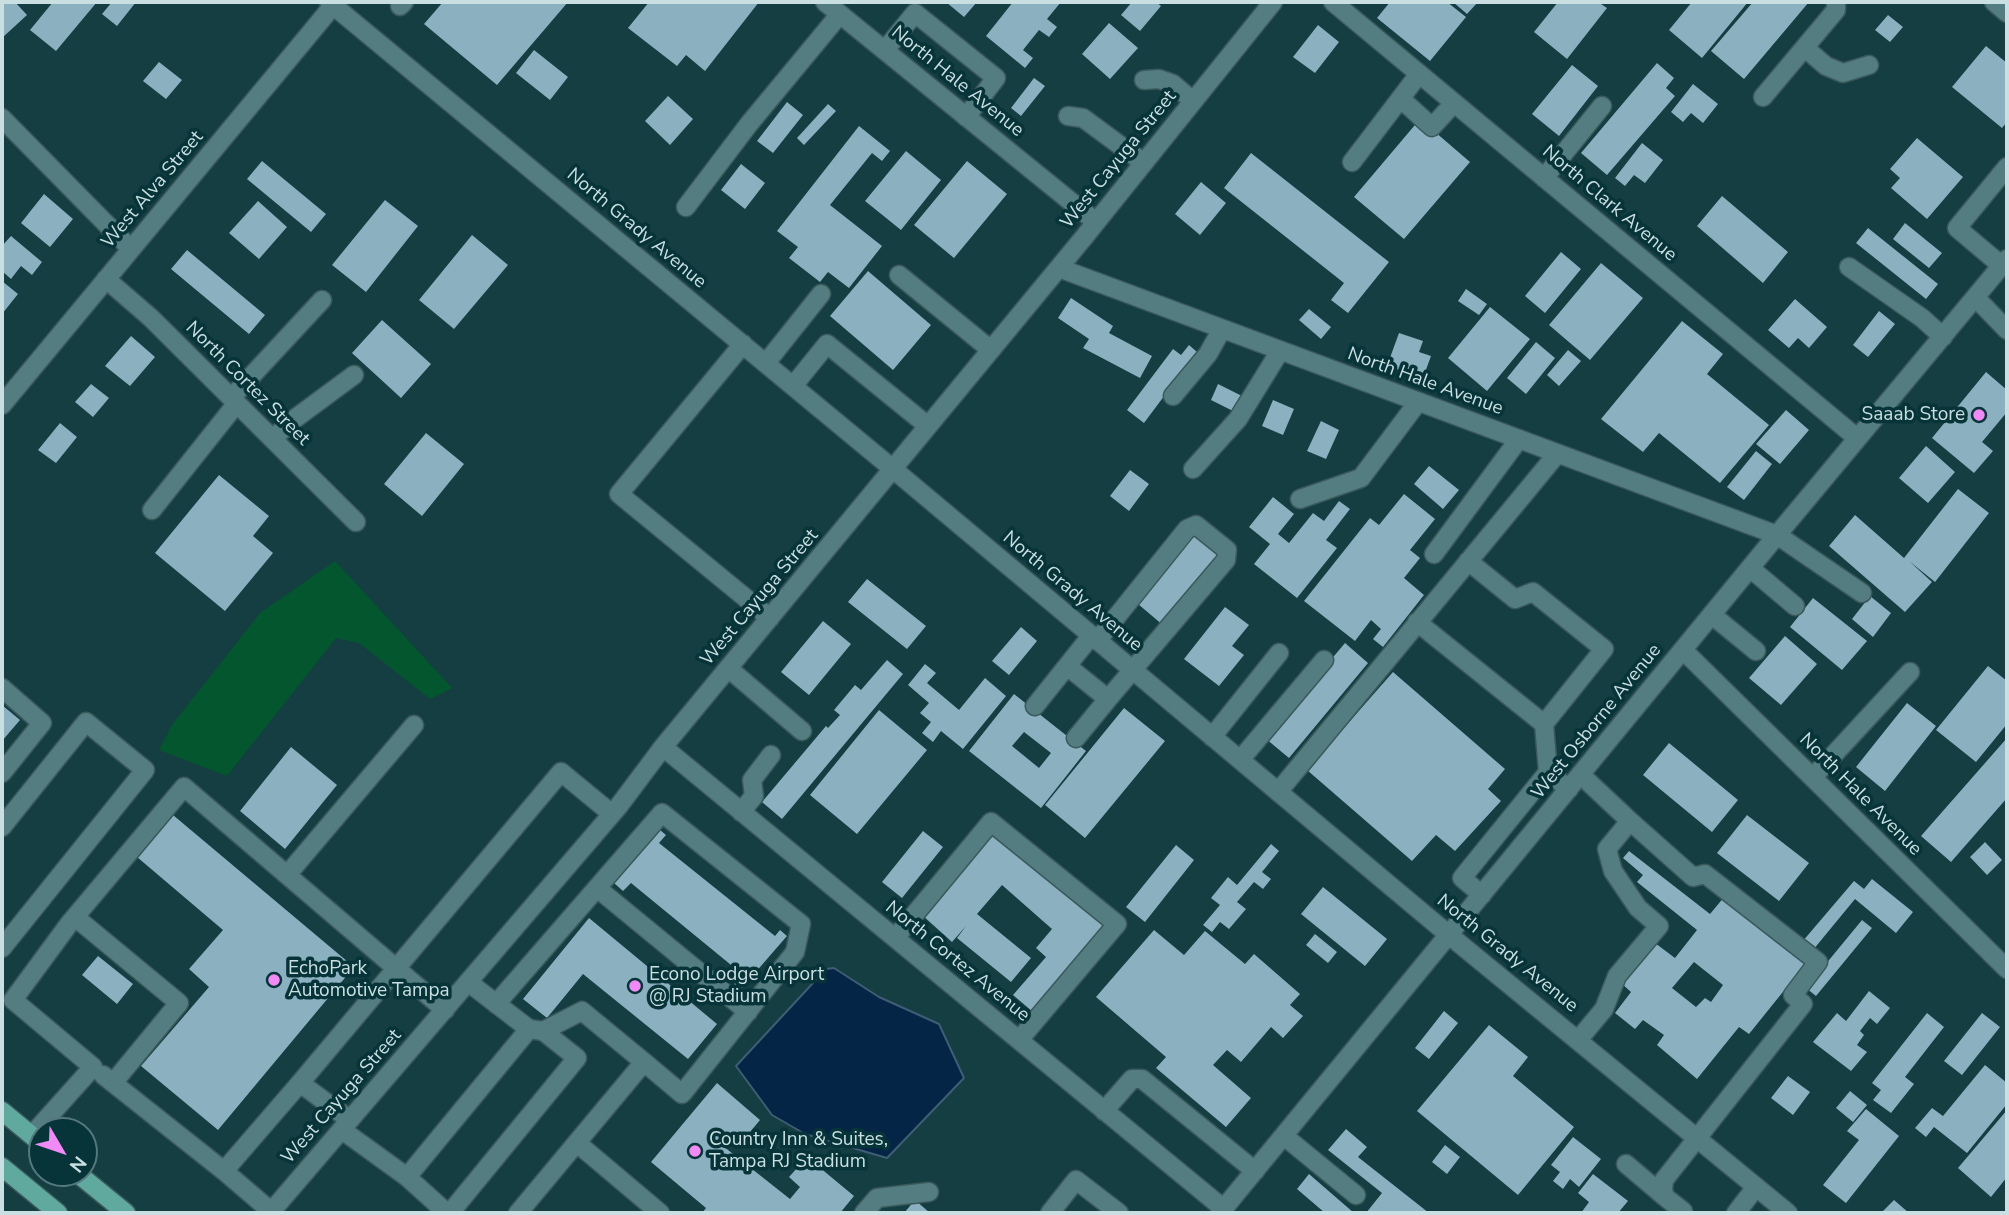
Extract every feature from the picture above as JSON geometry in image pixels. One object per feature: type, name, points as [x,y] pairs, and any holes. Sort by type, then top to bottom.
[{"type":"main road","points":[[2,1111],[28,1133]]},
{"type":"main road","points":[[2,1167],[58,1213]]},
{"type":"main road","points":[[95,1187],[126,1213]]},
{"type":"street","name":"North Hale Avenue","points":[[825,2],[1096,222]]},
{"type":"street","name":"West Cayuga Street","points":[[271,1212],[612,814],[663,747],[1059,268],[1273,2]]},
{"type":"street","name":"North Clark Avenue","points":[[1333,2],[1857,438]]},
{"type":"street","points":[[1763,97],[1836,10],[1836,2]]},
{"type":"street","points":[[1994,2],[2007,13]]},
{"type":"street","name":"West Alva Street","points":[[4,396],[106,279],[333,3]]},
{"type":"street","name":"North Grady Avenue","points":[[333,3],[1449,935],[1788,1213]]},
{"type":"street","points":[[885,50],[915,13],[996,78],[966,117]]},
{"type":"street","points":[[687,207],[749,124],[840,14]]},
{"type":"street","points":[[1805,48],[1826,66],[1843,73],[1870,65]]},
{"type":"street","points":[[1352,162],[1419,74]]},
{"type":"street","points":[[1144,80],[1159,79],[1173,84],[1193,101]]},
{"type":"street","points":[[1401,99],[1432,127],[1454,103]]},
{"type":"street","points":[[1545,177],[1602,106]]},
{"type":"street","points":[[1068,116],[1083,118],[1144,163]]},
{"type":"street","points":[[2,118],[131,249]]},
{"type":"street","points":[[2004,262],[1957,228],[2007,167]]},
{"type":"street","name":"West Osborne Avenue","points":[[1222,1211],[2004,262]]},
{"type":"street","points":[[1849,267],[1913,311],[1943,337]]},
{"type":"street","name":"North Hale Avenue","points":[[1059,268],[1777,535],[1862,593]]},
{"type":"street","points":[[899,275],[991,350]]},
{"type":"street","name":"North Cortez Street","points":[[106,279],[151,318],[356,522]]},
{"type":"street","points":[[766,363],[821,294]]},
{"type":"street","points":[[1976,298],[2007,330]]},
{"type":"street","points":[[152,510],[234,400],[322,300]]},
{"type":"street","points":[[1173,396],[1208,354],[1222,329]]},
{"type":"street","points":[[743,344],[619,494],[770,618]]},
{"type":"street","points":[[793,386],[827,344],[928,426]]},
{"type":"street","points":[[1193,469],[1238,419],[1280,351]]},
{"type":"street","points":[[273,439],[355,374]]},
{"type":"street","points":[[1300,499],[1361,478],[1419,402]]},
{"type":"street","points":[[1434,554],[1519,439]]},
{"type":"street","points":[[1278,792],[1557,454]]},
{"type":"street","points":[[1035,706],[1187,530],[1196,525],[1227,550],[1226,560],[1076,738]]},
{"type":"street","points":[[1468,561],[1515,599],[1534,592],[1604,649],[1544,724],[1548,772],[1462,878],[1482,895]]},
{"type":"street","points":[[1750,568],[1795,606]]},
{"type":"street","points":[[1712,614],[1756,651]]},
{"type":"street","points":[[1417,622],[1544,724]]},
{"type":"street","name":"North Hale Avenue","points":[[1683,650],[2007,970]]},
{"type":"street","points":[[1212,737],[1279,653]]},
{"type":"street","points":[[1240,761],[1324,660]]},
{"type":"street","points":[[1067,666],[1108,699]]},
{"type":"street","points":[[728,668],[802,731]]},
{"type":"street","points":[[1812,777],[1910,671]]},
{"type":"street","points":[[2,688],[42,723],[2,773]]},
{"type":"street","points":[[2,827],[86,722],[145,770],[5,939]]},
{"type":"street","points":[[288,875],[414,725]]},
{"type":"street","name":"North Cortez Avenue","points":[[663,747],[1222,1211]]},
{"type":"street","points":[[741,811],[754,796],[752,779],[771,755]]},
{"type":"street","points":[[224,1171],[397,970],[561,772],[612,814]]},
{"type":"street","points":[[1548,772],[1569,789]]},
{"type":"street","points":[[1581,775],[1693,877],[1705,874],[1818,962],[1793,995],[1803,1004],[1664,1180],[1665,1197]]},
{"type":"street","points":[[271,1212],[13,1000],[75,917],[184,786],[445,1010]]},
{"type":"street","points":[[407,1177],[536,1030],[582,1011],[682,1094],[795,952],[801,925],[662,813],[496,1004]]},
{"type":"street","points":[[1579,1040],[1604,1009],[1617,976],[1659,926],[1638,908],[1613,870],[1607,849],[1630,821]]},
{"type":"street","points":[[895,938],[992,822],[1117,924],[1019,1040]]},
{"type":"street","points":[[597,888],[748,1012]]},
{"type":"street","points":[[75,917],[179,1003],[113,1083]]},
{"type":"street","points":[[300,1083],[449,1213],[577,1058],[468,982]]},
{"type":"street","points":[[519,1213],[644,1062]]},
{"type":"street","points":[[54,1117],[93,1066]]},
{"type":"street","points":[[1104,1111],[1132,1079],[1142,1079],[1255,1171]]},
{"type":"street","points":[[1284,1136],[1356,1195]]},
{"type":"street","points":[[577,1143],[660,1213]]},
{"type":"street","points":[[1626,1164],[1683,1210]]},
{"type":"street","points":[[1050,1213],[1076,1180],[1119,1213]]},
{"type":"street","points":[[1735,1213],[1756,1187]]},
{"type":"street","points":[[864,1213],[877,1198],[929,1192]]},
{"type":"green space","points":[[335,561],[452,688],[430,699],[359,643],[336,638],[227,776],[159,750],[172,725],[260,613]]},
{"type":"water","points":[[834,968],[879,997],[939,1024],[964,1078],[887,1158],[805,1134],[772,1115],[736,1066],[826,969]]},
{"type":"building","points":[[6,2],[15,2],[27,15],[2,38],[2,6]]},
{"type":"building","points":[[53,2],[97,2],[56,51],[30,30]]},
{"type":"building","points":[[112,2],[136,2],[117,26],[102,14]]},
{"type":"building","points":[[443,2],[568,2],[497,85],[424,24]]},
{"type":"building","points":[[649,2],[759,2],[705,71],[686,55],[677,66],[628,28]]},
{"type":"building","points":[[946,2],[977,2],[964,17]]},
{"type":"building","points":[[1013,2],[1061,2],[1047,19],[1057,27],[1049,37],[1039,30],[1023,50],[1033,58],[1025,68],[986,36]]},
{"type":"building","points":[[1132,2],[1156,2],[1161,6],[1140,31],[1121,15]]},
{"type":"building","points":[[1390,2],[1447,2],[1466,17],[1430,61],[1377,18]]},
{"type":"building","points":[[1453,2],[1478,2],[1467,14]]},
{"type":"building","points":[[1558,2],[1598,2],[1607,8],[1567,59],[1534,32]]},
{"type":"building","points":[[1692,2],[1748,2],[1702,58],[1669,30]]},
{"type":"building","points":[[1753,2],[1809,2],[1744,79],[1711,51]]},
{"type":"building","points":[[1888,15],[1903,27],[1890,42],[1875,30]]},
{"type":"building","points":[[1109,23],[1138,48],[1110,79],[1082,54]]},
{"type":"building","points":[[1318,25],[1339,42],[1315,73],[1293,57]]},
{"type":"building","points":[[1986,46],[2007,63],[2007,122],[2002,128],[1952,87]]},
{"type":"building","points":[[534,50],[568,77],[550,100],[516,73]]},
{"type":"building","points":[[159,62],[182,80],[166,99],[143,81]]},
{"type":"building","points":[[1657,63],[1674,78],[1666,88],[1675,96],[1607,175],[1581,153]]},
{"type":"building","points":[[1572,65],[1598,86],[1559,136],[1532,114]]},
{"type":"building","points":[[1034,78],[1045,86],[1021,116],[1011,108]]},
{"type":"building","points":[[1693,84],[1718,104],[1703,123],[1691,113],[1683,122],[1671,112]]},
{"type":"building","points":[[668,96],[693,119],[670,145],[645,121]]},
{"type":"building","points":[[787,102],[803,115],[773,153],[757,141]]},
{"type":"building","points":[[828,104],[836,111],[804,145],[797,138]]},
{"type":"building","points":[[1420,119],[1470,162],[1404,239],[1354,197]]},
{"type":"building","points":[[859,126],[890,151],[882,161],[872,153],[830,205],[882,246],[849,288],[828,272],[820,282],[789,258],[798,247],[777,231]]},
{"type":"building","points":[[1917,138],[1963,177],[1927,219],[1891,188],[1900,178],[1890,169]]},
{"type":"building","points":[[1642,143],[1663,160],[1645,183],[1634,175],[1625,186],[1615,178]]},
{"type":"building","points":[[906,151],[941,180],[901,230],[865,201]]},
{"type":"building","points":[[1251,153],[1389,262],[1348,313],[1331,300],[1344,283],[1224,188]]},
{"type":"building","points":[[262,161],[326,214],[311,232],[247,179]]},
{"type":"building","points":[[967,161],[1007,194],[954,258],[914,225]]},
{"type":"building","points":[[741,164],[765,183],[745,209],[721,190]]},
{"type":"building","points":[[1201,182],[1226,203],[1200,235],[1175,214]]},
{"type":"building","points":[[44,194],[73,219],[50,247],[21,223]]},
{"type":"building","points":[[1722,196],[1788,252],[1763,283],[1697,226]]},
{"type":"building","points":[[385,200],[418,226],[366,292],[332,265]]},
{"type":"building","points":[[258,201],[287,227],[259,259],[229,233]]},
{"type":"building","points":[[1905,223],[1942,253],[1929,268],[1893,239]]},
{"type":"building","points":[[1868,228],[1938,284],[1926,299],[1856,243]]},
{"type":"building","points":[[472,235],[508,265],[454,329],[419,300]]},
{"type":"building","points":[[11,236],[42,262],[32,275],[21,266],[11,279],[2,271],[2,246]]},
{"type":"building","points":[[187,250],[265,315],[249,334],[171,269]]},
{"type":"building","points":[[1561,252],[1581,269],[1545,313],[1525,296]]},
{"type":"building","points":[[1601,263],[1643,298],[1590,360],[1549,325]]},
{"type":"building","points":[[868,271],[931,325],[893,370],[830,316]]},
{"type":"building","points":[[2,281],[18,294],[2,314]]},
{"type":"building","points":[[1466,289],[1487,304],[1479,315],[1458,301]]},
{"type":"building","points":[[1071,298],[1113,326],[1109,333],[1152,356],[1140,378],[1083,348],[1089,339],[1058,318]]},
{"type":"building","points":[[1795,299],[1827,327],[1809,348],[1798,338],[1789,348],[1768,330]]},
{"type":"building","points":[[1490,307],[1530,339],[1487,391],[1448,358]]},
{"type":"building","points":[[1309,309],[1331,327],[1321,339],[1299,320]]},
{"type":"building","points":[[1879,311],[1895,324],[1868,357],[1853,345]]},
{"type":"building","points":[[382,320],[431,364],[401,398],[352,353]]},
{"type":"building","points":[[1682,321],[1723,354],[1707,374],[1769,425],[1720,483],[1659,433],[1643,452],[1601,419]]},
{"type":"building","points":[[1399,333],[1423,341],[1419,352],[1431,356],[1423,378],[1387,366]]},
{"type":"building","points":[[131,336],[155,357],[130,386],[105,366]]},
{"type":"building","points":[[1536,342],[1555,358],[1526,394],[1507,378]]},
{"type":"building","points":[[1189,345],[1197,352],[1144,423],[1127,410],[1173,349],[1181,355]]},
{"type":"building","points":[[1568,350],[1581,361],[1559,386],[1547,375]]},
{"type":"building","points":[[1986,372],[2007,390],[2007,412],[1982,442],[1993,451],[1974,473],[1932,438]]},
{"type":"building","points":[[91,384],[109,398],[93,417],[75,402]]},
{"type":"building","points":[[1218,384],[1244,397],[1237,413],[1211,400]]},
{"type":"building","points":[[1273,400],[1294,409],[1283,435],[1262,426]]},
{"type":"building","points":[[1786,410],[1809,430],[1780,464],[1756,444]]},
{"type":"building","points":[[1321,421],[1339,430],[1326,459],[1307,451]]},
{"type":"building","points":[[60,423],[77,437],[56,463],[38,450]]},
{"type":"building","points":[[426,433],[464,464],[422,516],[384,484]]},
{"type":"building","points":[[1926,446],[1955,472],[1928,503],[1899,478]]},
{"type":"building","points":[[1756,451],[1772,464],[1744,500],[1727,487]]},
{"type":"building","points":[[1429,466],[1459,490],[1443,509],[1414,484]]},
{"type":"building","points":[[1130,470],[1149,484],[1129,511],[1110,496]]},
{"type":"building","points":[[219,475],[269,516],[253,536],[273,553],[225,611],[155,553]]},
{"type":"building","points":[[1958,489],[1989,513],[1935,582],[1909,561],[1932,582],[1905,612],[1829,546],[1855,515],[1904,558]]},
{"type":"building","points":[[1404,494],[1435,519],[1410,550],[1420,558],[1404,578],[1424,595],[1383,647],[1373,639],[1381,629],[1371,620],[1355,641],[1304,601],[1370,518],[1379,525]]},
{"type":"building","points":[[1273,497],[1294,514],[1278,534],[1289,543],[1313,513],[1324,521],[1339,501],[1350,509],[1326,540],[1337,548],[1297,598],[1254,564],[1270,544],[1249,527]]},
{"type":"building","points":[[1194,535],[1221,557],[1164,626],[1138,604]]},
{"type":"building","points":[[867,579],[926,626],[907,649],[848,602]]},
{"type":"building","points":[[1870,596],[1891,613],[1873,637],[1852,619]]},
{"type":"building","points":[[1813,598],[1867,641],[1842,670],[1790,627]]},
{"type":"building","points":[[1225,607],[1249,625],[1232,646],[1244,655],[1219,686],[1184,659]]},
{"type":"building","points":[[823,621],[851,644],[809,695],[781,672]]},
{"type":"building","points":[[1021,627],[1037,641],[1009,675],[992,661]]},
{"type":"building","points":[[1785,636],[1817,664],[1781,705],[1749,678]]},
{"type":"building","points":[[1345,643],[1368,663],[1289,758],[1265,738]]},
{"type":"building","points":[[887,660],[903,674],[782,819],[762,802],[826,726],[828,728],[840,715],[834,710],[855,685],[861,690]]},
{"type":"building","points":[[925,664],[936,673],[927,683],[959,710],[985,678],[1006,696],[963,749],[941,731],[933,742],[922,733],[931,722],[920,713],[929,703],[908,685]]},
{"type":"building","points":[[1988,666],[2007,681],[2007,724],[1976,762],[1936,730]]},
{"type":"building","points":[[1393,672],[1505,769],[1488,789],[1501,801],[1455,851],[1436,835],[1412,861],[1307,770]]},
{"type":"building","points":[[1014,694],[1086,751],[1041,808],[969,751]],"holes":[[[1024,732],[1051,753],[1039,768],[1012,746]]]},
{"type":"building","points":[[1907,703],[1936,726],[1885,791],[1856,767]]},
{"type":"building","points":[[2,705],[20,720],[2,741]]},
{"type":"building","points":[[1124,708],[1165,741],[1085,838],[1045,805]]},
{"type":"building","points":[[879,710],[927,750],[857,834],[810,795]]},
{"type":"building","points":[[2007,738],[2007,798],[1951,862],[1921,836]]},
{"type":"building","points":[[1669,743],[1738,800],[1712,832],[1643,775]]},
{"type":"building","points":[[291,747],[337,785],[285,849],[240,811]]},
{"type":"building","points":[[173,815],[354,967],[218,1130],[141,1066],[209,987],[189,969],[223,930],[137,857]]},
{"type":"building","points":[[1747,815],[1809,863],[1779,901],[1717,853]]},
{"type":"building","points":[[660,830],[666,835],[659,843],[775,936],[780,930],[787,936],[741,989],[734,984],[742,974],[631,883],[623,891],[614,883]]},
{"type":"building","points":[[997,830],[1108,927],[1033,1012],[1013,995],[1046,957],[1036,948],[1052,929],[1002,885],[977,914],[1031,958],[1011,982],[957,938],[966,926],[952,942],[922,915]]},
{"type":"building","points":[[923,831],[943,847],[902,898],[882,882]]},
{"type":"building","points":[[1985,842],[2002,860],[1987,875],[1970,857]]},
{"type":"building","points":[[1271,844],[1279,851],[1262,872],[1271,879],[1263,889],[1254,882],[1237,902],[1246,909],[1229,929],[1220,922],[1212,932],[1203,925],[1220,905],[1211,898],[1228,877],[1237,885]]},
{"type":"building","points":[[1176,845],[1194,860],[1145,922],[1126,907]]},
{"type":"building","points":[[1629,851],[1710,914],[1725,896],[1807,962],[1749,1034],[1739,1027],[1697,1079],[1657,1045],[1664,1035],[1643,1020],[1635,1029],[1615,1013],[1631,992],[1621,983],[1655,943],[1675,958],[1697,930],[1637,882],[1643,875],[1623,858]],"holes":[[[1694,962],[1723,985],[1711,1002],[1705,998],[1696,1007],[1672,988]]]},
{"type":"building","points":[[1872,879],[1913,912],[1896,933],[1855,899],[1813,950],[1802,942],[1854,881],[1864,889]]},
{"type":"building","points":[[1323,887],[1387,939],[1365,966],[1301,914]]},
{"type":"building","name":"Econo Lodge Airport @ RJ Stadium","points":[[589,918],[717,1024],[688,1059],[583,974],[547,1018],[523,999]]},
{"type":"building","points":[[1862,920],[1872,928],[1816,996],[1806,988]]},
{"type":"building","points":[[1154,930],[1184,955],[1205,931],[1245,964],[1254,954],[1300,994],[1290,1005],[1303,1016],[1283,1038],[1271,1027],[1241,1062],[1227,1050],[1213,1065],[1251,1098],[1226,1127],[1156,1068],[1166,1057],[1096,997]]},
{"type":"building","points":[[1315,934],[1337,952],[1328,963],[1306,945]]},
{"type":"building","points":[[98,956],[133,984],[117,1004],[82,975]]},
{"type":"building","points":[[1869,991],[1890,1008],[1877,1024],[1870,1018],[1860,1031],[1864,1035],[1857,1045],[1867,1052],[1851,1071],[1813,1042],[1837,1013],[1846,1021]]},
{"type":"building","points":[[1444,1011],[1458,1023],[1429,1059],[1415,1048]]},
{"type":"building","points":[[1927,1013],[1944,1027],[1905,1077],[1914,1084],[1891,1113],[1873,1100],[1881,1090],[1872,1083]]},
{"type":"building","points":[[1982,1013],[2000,1027],[1962,1075],[1944,1061]]},
{"type":"building","points":[[1489,1025],[1528,1057],[1513,1076],[1574,1127],[1518,1195],[1417,1111]]},
{"type":"building","points":[[1985,1065],[2007,1083],[2007,1104],[1967,1153],[1934,1127],[1926,1137],[1915,1128],[1932,1108],[1943,1116]]},
{"type":"building","points":[[1788,1076],[1810,1092],[1793,1115],[1771,1098]]},
{"type":"building","name":"Country Inn & Suites, Tampa RJ Stadium","points":[[717,1083],[760,1120],[740,1144],[731,1136],[723,1146],[790,1199],[800,1187],[789,1177],[807,1157],[854,1196],[840,1213],[702,1213],[706,1208],[651,1162]]},
{"type":"building","points":[[1850,1091],[1867,1105],[1853,1122],[1836,1108]]},
{"type":"building","points":[[1866,1109],[1899,1136],[1846,1203],[1823,1185],[1859,1140],[1847,1131]]},
{"type":"building","points":[[2007,1110],[2007,1177],[1991,1197],[1958,1168]]},
{"type":"building","points":[[1346,1129],[1367,1147],[1358,1157],[1429,1213],[1366,1213],[1382,1193],[1328,1150]]},
{"type":"building","points":[[1573,1137],[1601,1159],[1579,1187],[1570,1179],[1563,1189],[1553,1181],[1560,1172],[1551,1165]]},
{"type":"building","points":[[1445,1145],[1460,1157],[1447,1174],[1432,1162]]},
{"type":"building","points":[[1309,1174],[1354,1213],[1325,1213],[1297,1189]]},
{"type":"building","points":[[1593,1174],[1628,1201],[1618,1213],[1581,1213],[1589,1202],[1578,1193]]},
{"type":"building","points":[[915,1200],[930,1213],[904,1213]]},
{"type":"building","points":[[1894,1200],[1909,1213],[1881,1213]]},
{"type":"place","name":"Saaab Store","points":[[1979,415]]},
{"type":"place","name":"EchoPark Automotive Tampa","points":[[274,980]]},
{"type":"place","name":"Econo Lodge Airport @ RJ Stadium","points":[[635,986]]},
{"type":"place","name":"Country Inn & Suites, Tampa RJ Stadium","points":[[695,1151]]}]
